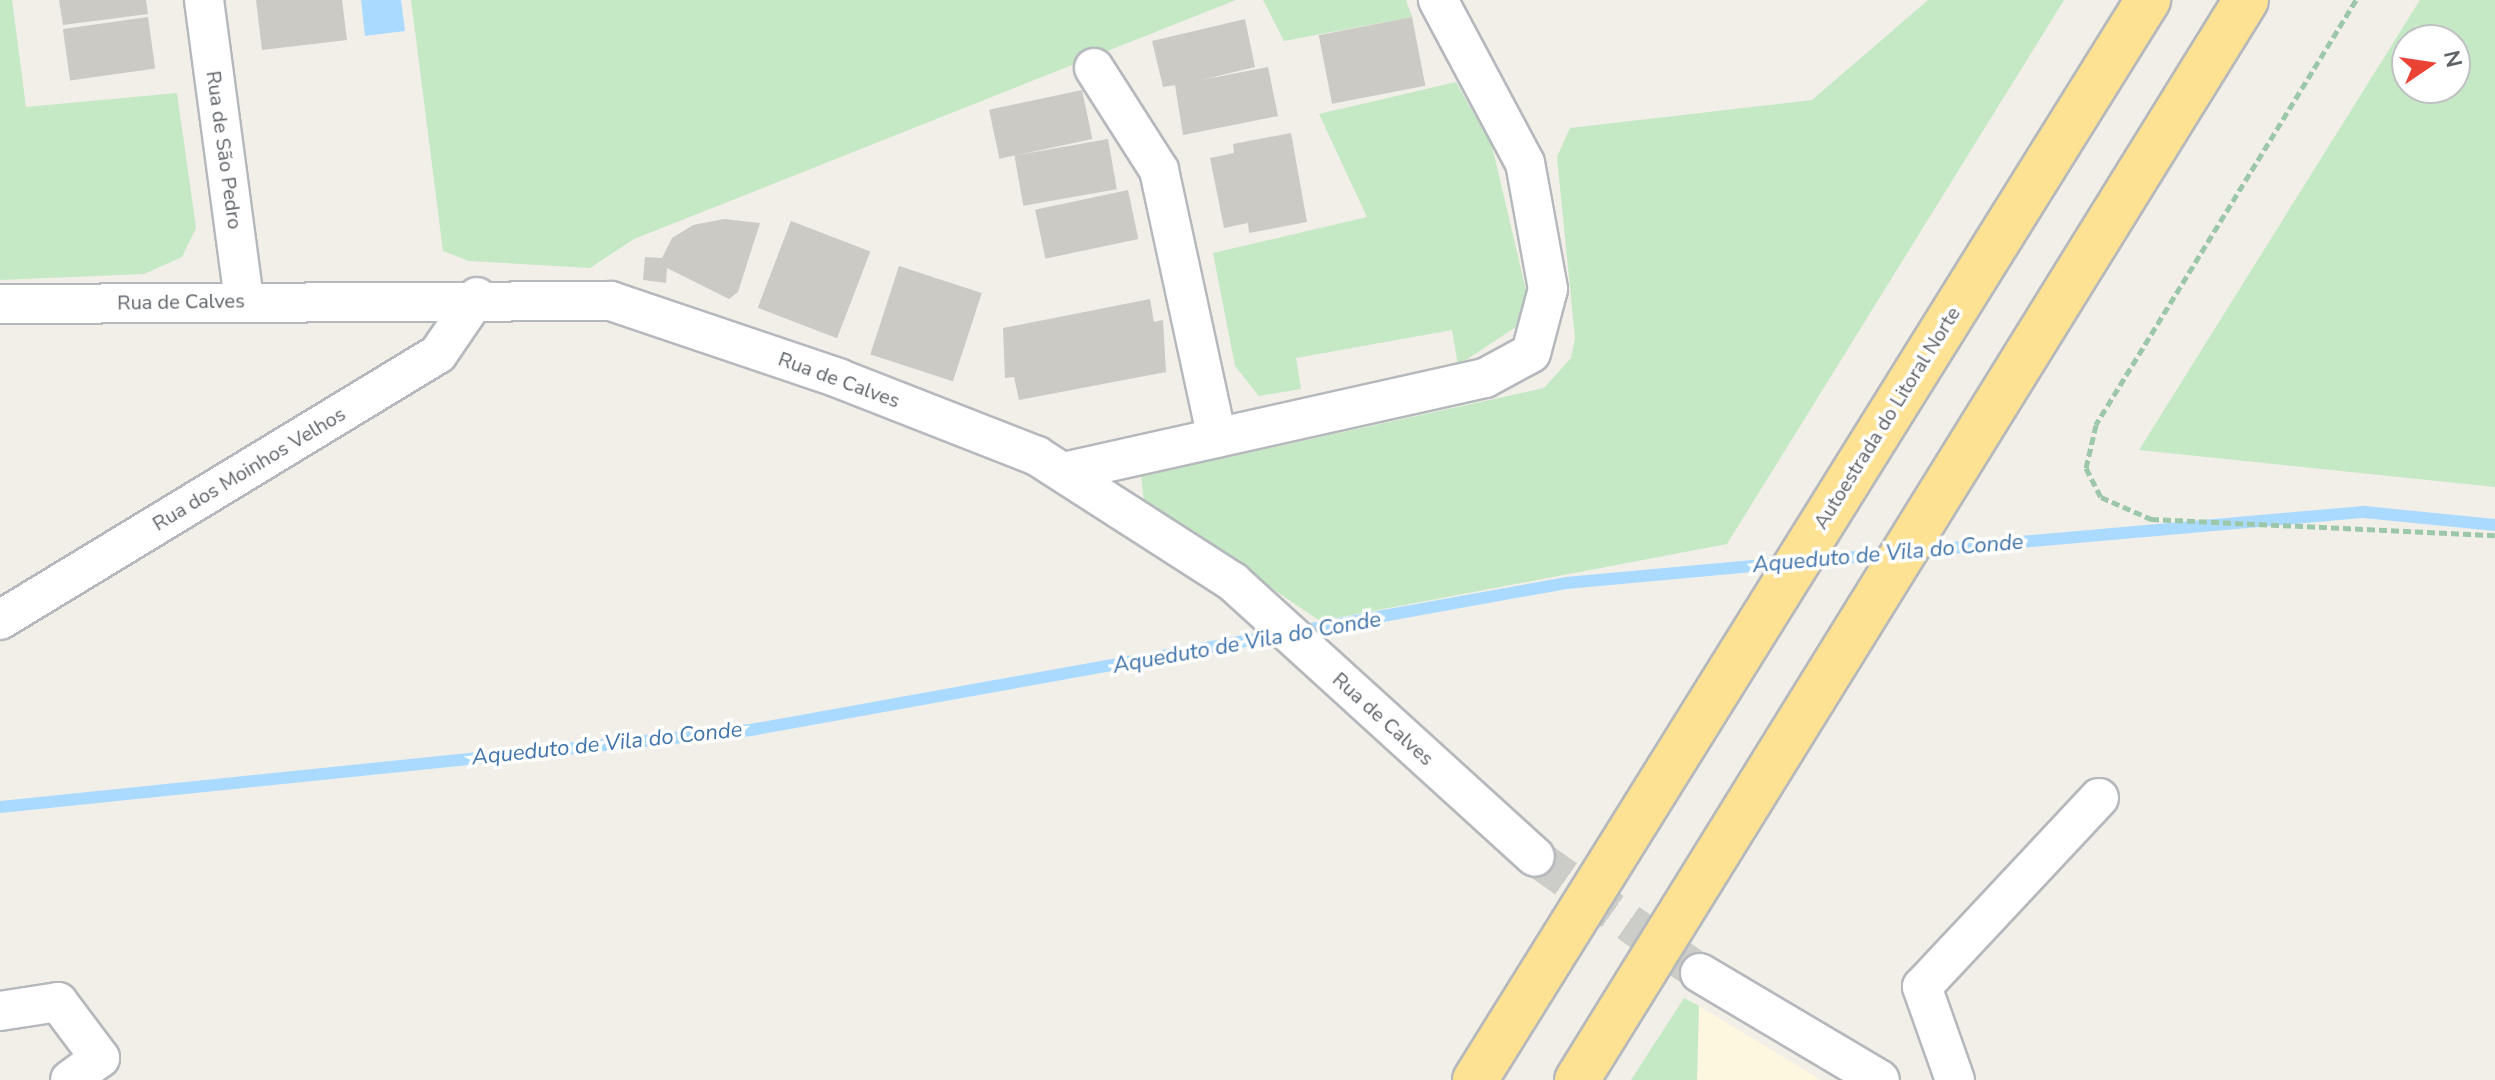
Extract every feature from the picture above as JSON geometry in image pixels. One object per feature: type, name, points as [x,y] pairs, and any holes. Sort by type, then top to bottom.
[{"type":"highway","name":"Autoestrada do Litoral Norte","points":[[1475,1080],[2148,0]]},
{"type":"highway","points":[[1577,1080],[2246,0]]},
{"type":"street","name":"Rua de São Pedro","points":[[204,0],[244,301]]},
{"type":"street","points":[[1064,472],[1485,378],[1531,353],[1541,333],[1548,289],[1525,163],[1438,0]]},
{"type":"street","points":[[1094,68],[1159,170],[1217,438]]},
{"type":"street","name":"Rua de Calves","points":[[0,304],[477,297],[611,301],[838,378],[1064,472],[1233,582],[1535,857]]},
{"type":"street","name":"Rua dos Moinhos Velhos","points":[[0,620],[438,354],[477,297]]},
{"type":"street","points":[[1955,1080],[1922,987],[2099,798]]},
{"type":"street","points":[[1700,973],[1880,1080]]},
{"type":"street","points":[[0,1011],[58,1002],[100,1058],[70,1080]]},
{"type":"path","points":[[2356,0],[2096,425],[2086,468],[2101,497],[2151,519],[2495,535]]},
{"type":"shaded area","points":[[1699,1006],[1821,1080],[1697,1080]]},
{"type":"green space","points":[[0,0],[12,0],[26,107],[177,93],[196,228],[182,257],[144,274],[0,280]]},
{"type":"green space","points":[[411,0],[1236,0],[634,239],[590,268],[469,261],[443,251]]},
{"type":"green space","points":[[1263,0],[1406,0],[1412,17],[1284,41]]},
{"type":"green space","points":[[1928,0],[2064,0],[1727,544],[1320,621],[1144,502],[1141,475],[1161,457],[1165,471],[1544,388],[1571,358],[1575,338],[1557,157],[1570,128],[1812,100]]},
{"type":"green space","points":[[2420,0],[2495,0],[2495,487],[2139,450],[2391,46],[2391,104],[2471,104],[2471,24],[2405,24]]},
{"type":"green space","points":[[1456,82],[1492,146],[1528,299],[1516,327],[1458,365],[1452,330],[1296,358],[1301,389],[1259,396],[1235,366],[1213,253],[1367,217],[1319,114]]},
{"type":"green space","points":[[1684,998],[1699,1006],[1697,1080],[1631,1080]]},
{"type":"water","points":[[361,0],[401,0],[405,31],[365,36]]},
{"type":"building","points":[[59,0],[146,0],[148,14],[63,25]]},
{"type":"building","points":[[256,0],[342,0],[347,40],[262,50]]},
{"type":"building","points":[[148,17],[155,68],[70,80],[63,29]]},
{"type":"building","points":[[1412,17],[1425,86],[1332,104],[1319,35]]},
{"type":"building","points":[[1245,19],[1255,67],[1201,80],[1268,67],[1278,116],[1183,135],[1175,85],[1163,87],[1152,41]]},
{"type":"building","points":[[1082,90],[1092,139],[999,159],[989,110]]},
{"type":"building","points":[[1291,133],[1307,222],[1249,233],[1248,223],[1224,228],[1210,158],[1234,153],[1233,144]]},
{"type":"building","points":[[1108,139],[1117,189],[1023,206],[1014,155]]},
{"type":"building","points":[[1128,190],[1138,239],[1045,259],[1035,210]]},
{"type":"building","points":[[724,219],[760,223],[738,292],[729,299],[667,268],[666,283],[643,280],[645,257],[662,258],[672,238],[693,225]]},
{"type":"building","points":[[791,221],[870,251],[837,338],[758,308]]},
{"type":"building","points":[[899,266],[982,293],[953,381],[870,354]]},
{"type":"building","points":[[1150,299],[1154,322],[1163,320],[1166,372],[1019,400],[1014,377],[1005,378],[1003,328]]},
{"type":"waterway","name":"Aqueduto de Vila do Conde","points":[[1917,551],[2364,512],[2495,525]]},
{"type":"waterway","name":"Aqueduto de Vila do Conde","points":[[1809,561],[1890,554]]},
{"type":"waterway","name":"Aqueduto de Vila do Conde","points":[[0,807],[751,730],[1566,583],[1787,563]]},
{"type":"tunnel","points":[[1535,857],[1700,973]]}]
